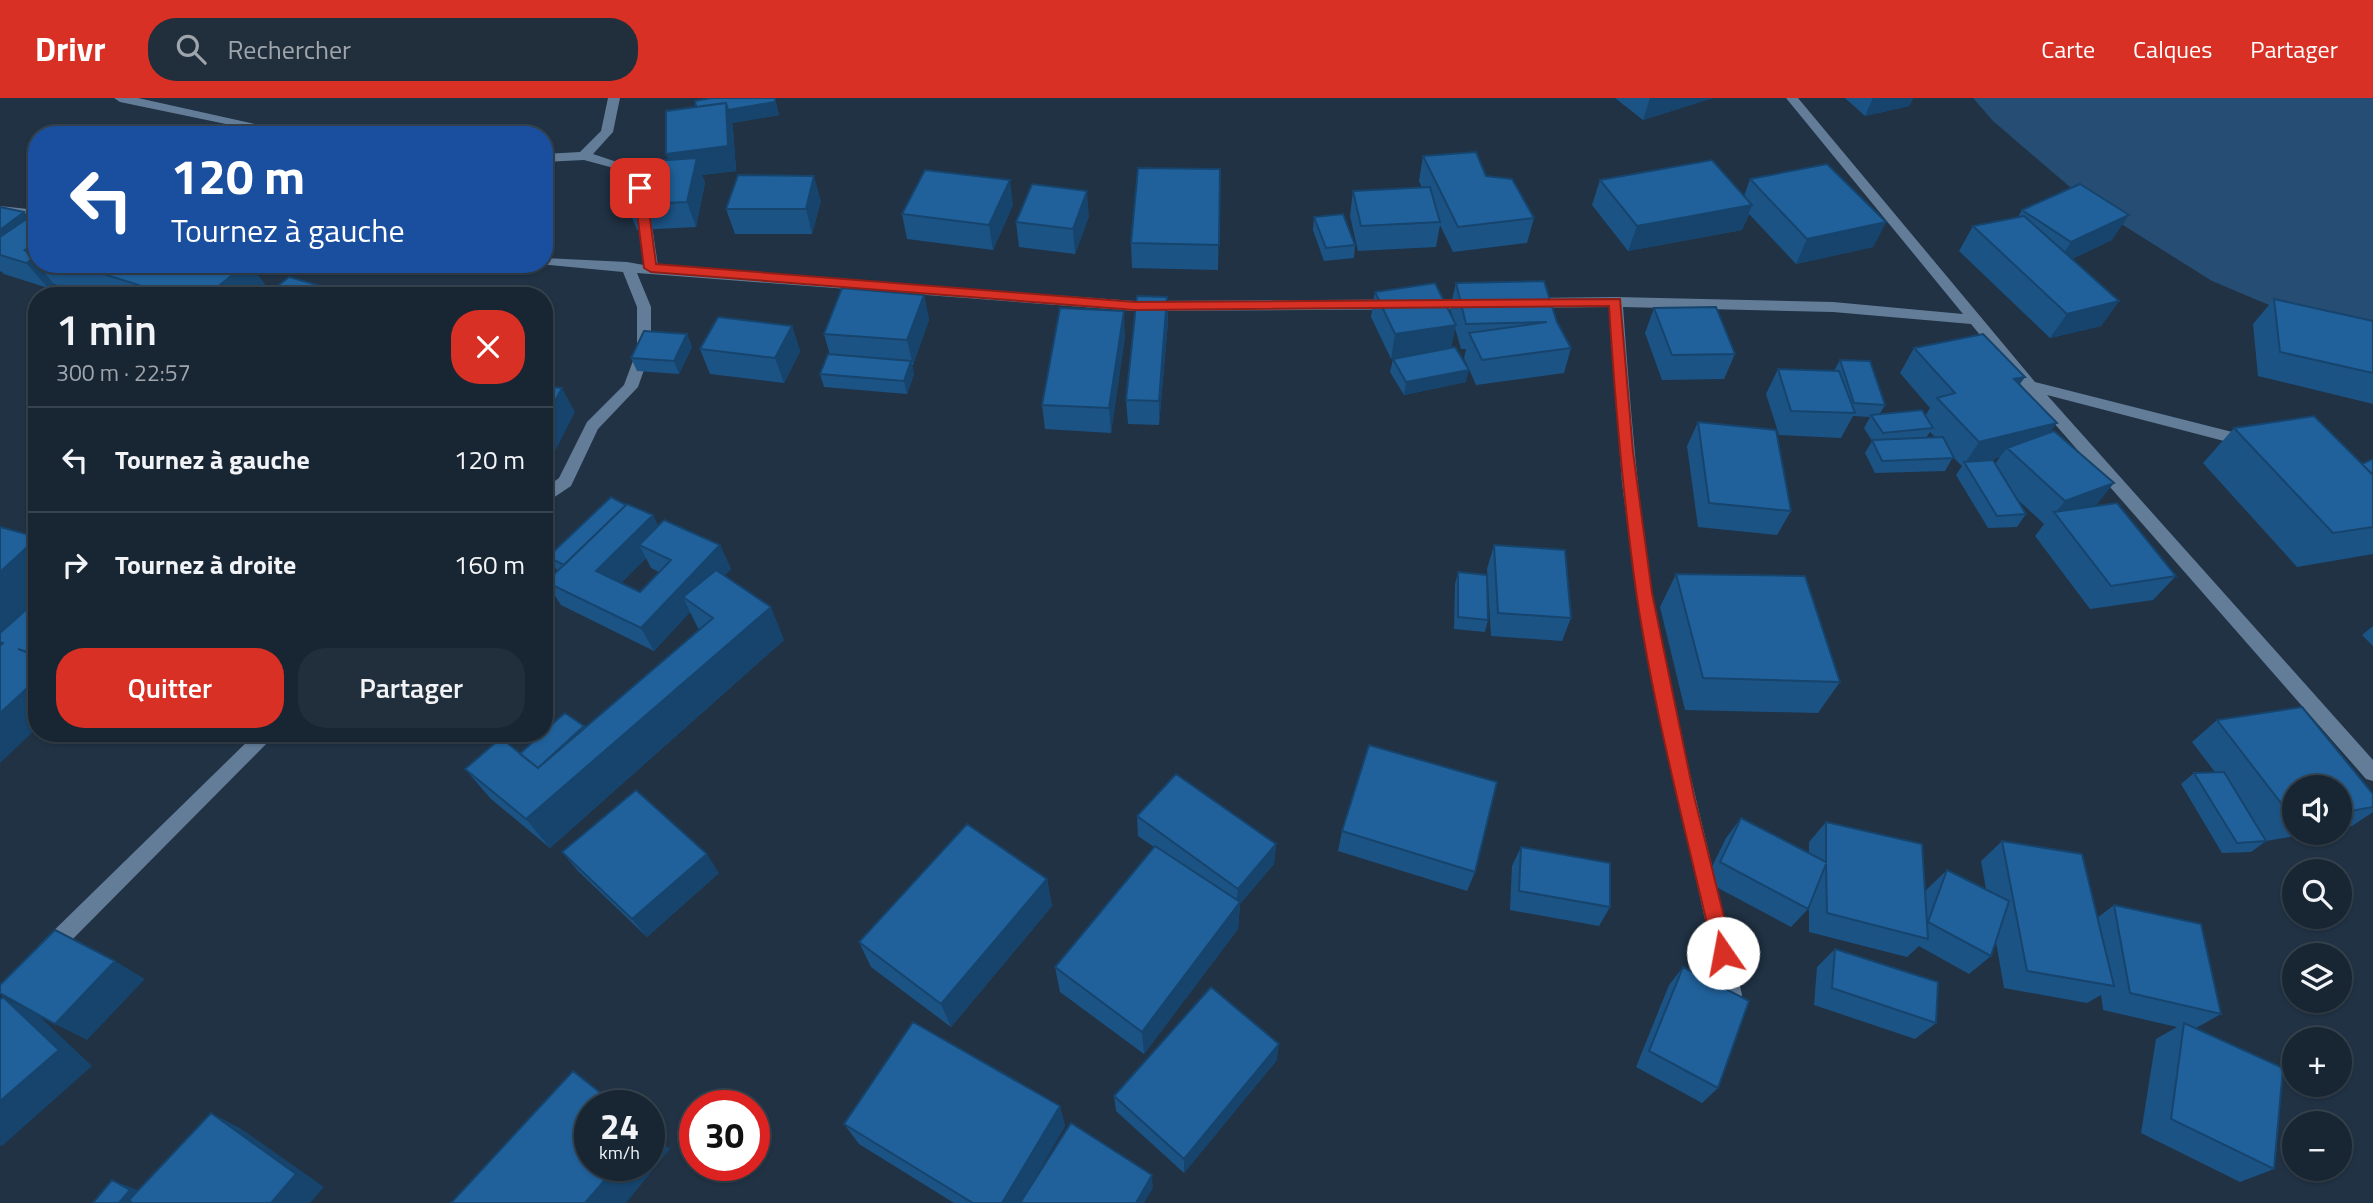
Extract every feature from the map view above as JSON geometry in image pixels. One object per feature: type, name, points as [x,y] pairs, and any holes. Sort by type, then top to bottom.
[{"type":"street","points":[[120,98],[255,126]]},
{"type":"street","points":[[584,156],[607,132],[614,98]]},
{"type":"street","points":[[1792,98],[2030,386],[2373,773]]},
{"type":"street","points":[[553,158],[584,156],[638,171],[651,268]]},
{"type":"street","points":[[0,210],[28,213]]},
{"type":"street","points":[[553,262],[1135,306],[1492,304]]},
{"type":"street","points":[[553,491],[565,482],[592,426],[631,387],[644,350],[644,307],[627,266]]},
{"type":"street","points":[[1520,303],[1616,302],[1833,307],[1975,320]]},
{"type":"street","points":[[1616,302],[1626,452],[1644,593],[1685,796],[1715,911],[1732,995]]},
{"type":"street","points":[[2030,386],[2267,446]]},
{"type":"street","points":[[32,966],[259,742]]},
{"type":"shaded area","points":[[1973,98],[2373,98],[2373,332],[2293,315],[2212,281],[2091,205],[1993,121]]},
{"type":"building","points":[[712,98],[775,98],[775,102],[728,110],[726,103],[696,107],[695,101]]},
{"type":"building","points":[[726,103],[728,146],[666,154],[666,111]]},
{"type":"building","points":[[1476,152],[1486,176],[1512,179],[1534,218],[1458,227],[1423,156]]},
{"type":"building","points":[[697,158],[687,202],[627,205],[639,162]]},
{"type":"building","points":[[1712,160],[1752,205],[1637,226],[1600,180]]},
{"type":"building","points":[[1827,164],[1886,222],[1807,239],[1750,179]]},
{"type":"building","points":[[1138,168],[1220,169],[1219,245],[1131,243]]},
{"type":"building","points":[[925,170],[1010,180],[989,225],[902,214]]},
{"type":"building","points":[[738,175],[814,176],[806,209],[726,209]]},
{"type":"building","points":[[1032,184],[1087,191],[1073,229],[1016,222]]},
{"type":"building","points":[[2080,184],[2129,215],[2071,242],[2022,210]]},
{"type":"building","points":[[1430,187],[1440,222],[1361,226],[1353,191]]},
{"type":"building","points":[[0,207],[24,212],[0,230]]},
{"type":"building","points":[[1343,214],[1355,245],[1326,248],[1314,217]]},
{"type":"building","points":[[2024,216],[2119,301],[2067,314],[1973,226]]},
{"type":"building","points":[[28,218],[28,248],[25,250],[28,262],[0,255],[0,237]]},
{"type":"building","points":[[100,273],[235,273],[217,287],[145,287]]},
{"type":"building","points":[[289,277],[324,287],[276,287]]},
{"type":"building","points":[[1544,281],[1557,322],[1571,348],[1482,360],[1469,333],[1547,322],[1466,324],[1456,283]]},
{"type":"building","points":[[1435,283],[1456,325],[1395,334],[1375,292]]},
{"type":"building","points":[[842,288],[924,295],[907,340],[824,334]]},
{"type":"building","points":[[1137,296],[1167,297],[1159,401],[1126,400]]},
{"type":"building","points":[[2274,299],[2373,321],[2373,373],[2280,352]]},
{"type":"building","points":[[1716,307],[1735,354],[1672,355],[1654,308]]},
{"type":"building","points":[[1060,308],[1124,311],[1109,408],[1042,405]]},
{"type":"building","points":[[718,317],[792,326],[775,358],[700,349]]},
{"type":"building","points":[[644,331],[687,334],[674,361],[631,358]]},
{"type":"building","points":[[1983,334],[2025,377],[2014,379],[2057,423],[1979,442],[1937,398],[1955,393],[1914,348]]},
{"type":"building","points":[[1455,347],[1469,370],[1406,382],[1393,359]]},
{"type":"building","points":[[828,354],[911,361],[904,381],[820,374]]},
{"type":"building","points":[[1840,360],[1870,361],[1885,405],[1854,403]]},
{"type":"building","points":[[1778,369],[1839,371],[1855,413],[1791,411]]},
{"type":"building","points":[[553,387],[562,388],[553,405]]},
{"type":"building","points":[[1922,410],[1933,428],[1883,433],[1871,415]]},
{"type":"building","points":[[2314,416],[2373,475],[2373,527],[2333,533],[2234,428]]},
{"type":"building","points":[[1698,422],[1776,430],[1791,511],[1709,503]]},
{"type":"building","points":[[2054,431],[2114,483],[2065,501],[2007,448]]},
{"type":"building","points":[[1943,437],[1954,458],[1882,461],[1872,440]]},
{"type":"building","points":[[2373,459],[2373,475],[2362,464]]},
{"type":"building","points":[[1993,460],[2026,514],[1997,516],[1964,462]]},
{"type":"building","points":[[611,497],[626,505],[564,565],[553,560],[553,552]]},
{"type":"building","points":[[2117,503],[2176,576],[2111,586],[2054,512]]},
{"type":"building","points":[[627,504],[653,515],[596,571],[640,592],[671,560],[639,545],[664,520],[720,545],[641,628],[553,585],[553,575]]},
{"type":"building","points":[[0,527],[28,535],[28,546],[0,572]]},
{"type":"building","points":[[1494,545],[1565,550],[1571,618],[1498,613]]},
{"type":"building","points":[[716,570],[771,607],[526,819],[465,769],[496,742],[506,742],[538,768],[713,618],[683,597]]},
{"type":"building","points":[[1458,572],[1487,575],[1488,620],[1458,617]]},
{"type":"building","points":[[1676,574],[1805,576],[1840,682],[1703,678]]},
{"type":"building","points":[[28,608],[28,652],[18,649],[28,653],[28,687],[0,713],[0,646],[3,643],[0,642],[0,633]]},
{"type":"building","points":[[2302,707],[2373,794],[2373,807],[2352,811],[2352,775],[2282,775],[2282,804],[2217,720]]},
{"type":"building","points":[[565,713],[584,726],[538,768],[520,754],[533,742],[553,742],[553,723]]},
{"type":"building","points":[[1369,745],[1497,782],[1475,872],[1342,831]]},
{"type":"building","points":[[2224,772],[2266,841],[2237,843],[2194,773]]},
{"type":"building","points":[[1176,774],[1276,844],[1238,889],[1137,816]]},
{"type":"building","points":[[636,790],[707,854],[632,919],[562,852]]},
{"type":"building","points":[[1741,818],[1826,862],[1826,822],[1922,844],[1928,939],[1827,913],[1826,864],[1808,909],[1720,862]]},
{"type":"building","points":[[967,824],[1047,879],[941,1004],[859,942]]},
{"type":"building","points":[[2002,841],[2082,854],[2114,986],[2027,971]]},
{"type":"building","points":[[1155,846],[1240,902],[1142,1032],[1055,967]]},
{"type":"building","points":[[1521,847],[1610,863],[1610,907],[1519,891]]},
{"type":"building","points":[[1947,870],[2009,901],[1991,956],[1928,922]]},
{"type":"building","points":[[2114,905],[2201,924],[2221,1014],[2130,993]]},
{"type":"building","points":[[55,930],[115,961],[55,1024],[0,993],[0,985]]},
{"type":"building","points":[[1835,949],[1938,982],[1936,1023],[1832,988]]},
{"type":"building","points":[[1683,967],[1749,1001],[1718,1088],[1649,1051]]},
{"type":"building","points":[[1211,987],[1279,1044],[1184,1159],[1114,1096]]},
{"type":"building","points":[[3,997],[59,1050],[0,1101],[0,1000]]},
{"type":"building","points":[[913,1022],[1060,1106],[1002,1203],[973,1203],[844,1124]]},
{"type":"building","points":[[2184,1023],[2282,1068],[2274,1169],[2171,1119]]},
{"type":"building","points":[[573,1071],[597,1090],[574,1090],[574,1181],[604,1181],[585,1203],[451,1203]]},
{"type":"building","points":[[211,1113],[296,1174],[271,1203],[132,1203],[129,1200]]},
{"type":"building","points":[[1071,1123],[1152,1175],[1136,1203],[1020,1203]]},
{"type":"building","points":[[112,1180],[130,1190],[119,1203],[93,1203]]},
{"type":"route","points":[[640,188],[651,268],[1135,306],[1287,307],[1616,302],[1626,452],[1644,593],[1685,796],[1715,911],[1723,953]]}]
